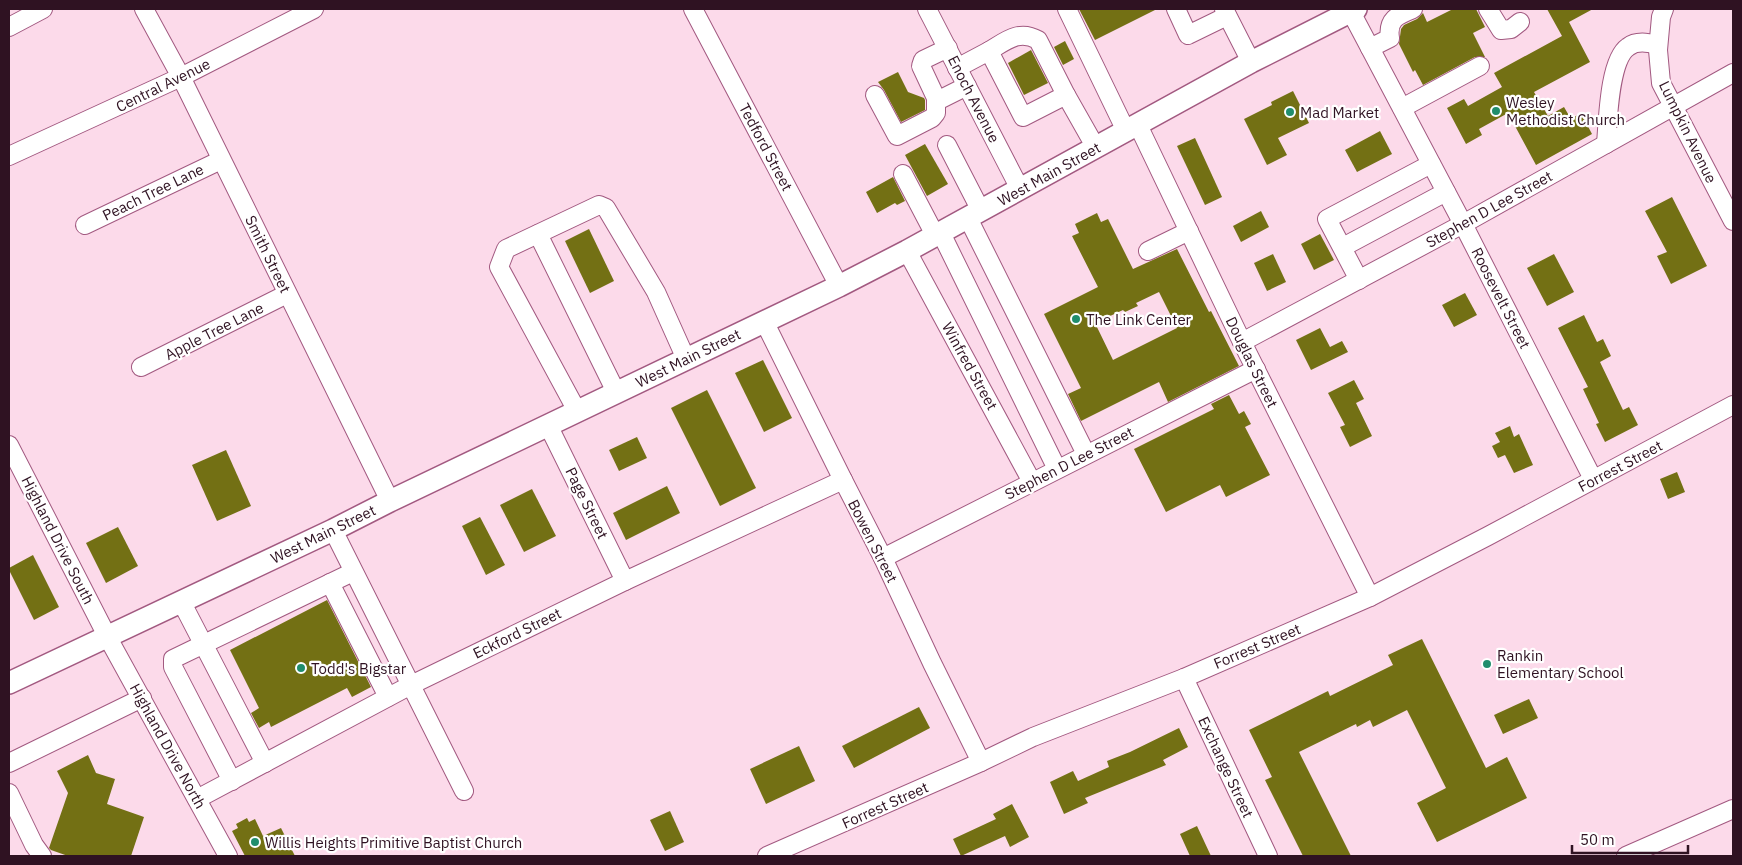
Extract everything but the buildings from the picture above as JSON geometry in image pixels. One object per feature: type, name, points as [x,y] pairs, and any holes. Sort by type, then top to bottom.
[{"type":"main road","name":"West Main Street","points":[[9,683],[839,286],[1020,190],[1251,62],[1353,10]]},
{"type":"street","points":[[9,27],[43,9]]},
{"type":"street","name":"Smith Street","points":[[144,9],[181,77],[390,501]]},
{"type":"street","name":"Central Avenue","points":[[9,156],[181,77],[314,9]]},
{"type":"street","name":"Tedford Street","points":[[694,9],[839,286]]},
{"type":"street","name":"Enoch Avenue","points":[[927,9],[1020,190]]},
{"type":"street","name":"Douglas Street","points":[[1067,9],[1189,231],[1242,342],[1370,597]]},
{"type":"street","points":[[1176,9],[1188,35],[1225,12],[1251,62]]},
{"type":"street","points":[[1370,48],[1390,38],[1388,29],[1394,19],[1413,9]]},
{"type":"street","points":[[1488,9],[1501,30],[1511,29],[1520,22]]},
{"type":"street","name":"Lumpkin Avenue","points":[[1664,9],[1661,17],[1658,45],[1661,83],[1733,222]]},
{"type":"street","name":"Roosevelt Street","points":[[1353,10],[1370,48],[1463,224],[1593,479]]},
{"type":"street","points":[[957,68],[989,52],[1009,39],[1020,35],[1030,35],[1038,40],[1096,148]]},
{"type":"street","points":[[1606,144],[1612,77],[1622,54],[1628,46],[1644,42],[1658,45]]},
{"type":"street","points":[[875,95],[897,136],[932,118],[936,113],[936,98],[921,66],[923,60],[948,48]]},
{"type":"street","points":[[989,52],[1024,117],[1066,95]]},
{"type":"street","points":[[1402,108],[1480,66]]},
{"type":"street","name":"Stephen D Lee Street","points":[[1242,342],[1463,224],[1733,73]]},
{"type":"street","points":[[936,98],[939,100],[967,86]]},
{"type":"street","points":[[946,145],[974,214],[1086,454]]},
{"type":"street","name":"Peach Tree Lane","points":[[85,225],[221,160]]},
{"type":"street","points":[[1359,280],[1327,219],[1431,164]]},
{"type":"street","points":[[903,174],[938,234],[1057,469]]},
{"type":"street","points":[[1343,247],[1446,192]]},
{"type":"street","points":[[577,411],[499,267],[506,249],[599,205],[606,208],[656,292],[686,359]]},
{"type":"street","points":[[1148,251],[1189,231]]},
{"type":"street","points":[[538,234],[616,392]]},
{"type":"street","name":"Winfred Street","points":[[907,251],[1032,482]]},
{"type":"street","name":"Apple Tree Lane","points":[[141,368],[287,294]]},
{"type":"street","name":"Bowen Street","points":[[764,321],[883,558],[981,762]]},
{"type":"street","name":"Stephen D Lee Street","points":[[883,558],[1256,369]]},
{"type":"street","name":"Forrest Street","points":[[767,856],[981,762],[1033,737],[1184,678],[1370,597],[1733,405]]},
{"type":"street","name":"Page Street","points":[[548,425],[626,581]]},
{"type":"street","name":"Highland Drive South","points":[[9,445],[107,636]]},
{"type":"street","name":"Eckford Street","points":[[198,799],[411,684],[843,480]]},
{"type":"street","points":[[332,530],[464,791]]},
{"type":"street","points":[[232,781],[173,666],[174,659],[353,572]]},
{"type":"street","points":[[330,583],[388,697]]},
{"type":"street","points":[[182,601],[265,763]]},
{"type":"street","name":"Highland Drive North","points":[[107,636],[228,856]]},
{"type":"street","name":"Exchange Street","points":[[1184,678],[1268,856]]},
{"type":"street","points":[[9,763],[142,698]]},
{"type":"street","points":[[9,793],[34,845],[42,856]]},
{"type":"street","points":[[1626,856],[1733,809]]},
{"type":"place","name":"Wesley Methodist Church","points":[[1496,111]]},
{"type":"place","name":"Mad Market","points":[[1290,112]]},
{"type":"place","name":"The Link Center","points":[[1076,319]]},
{"type":"place","name":"Rankin Elementary School","points":[[1487,664]]},
{"type":"place","name":"Todd's Bigstar","points":[[301,668]]},
{"type":"place","name":"Willis Heights Primitive Baptist Church","points":[[255,842]]}]
